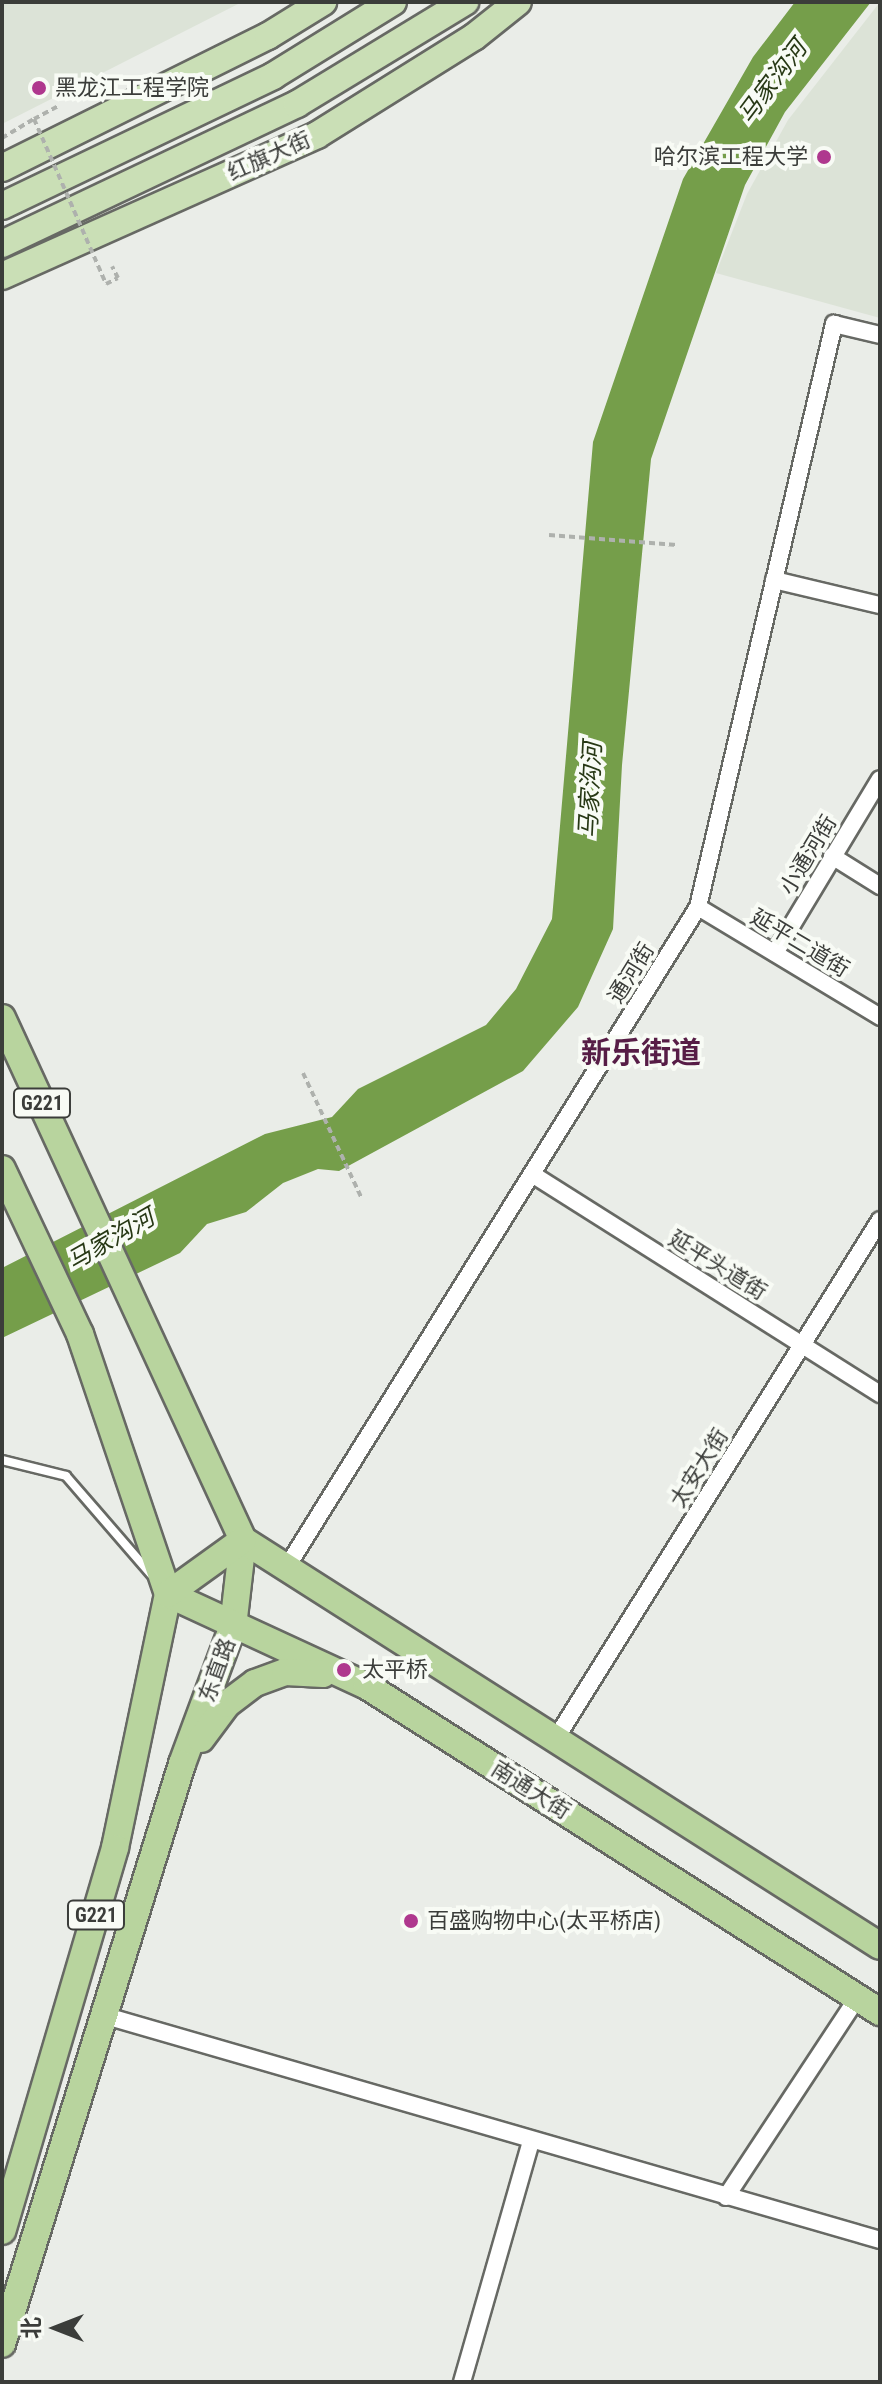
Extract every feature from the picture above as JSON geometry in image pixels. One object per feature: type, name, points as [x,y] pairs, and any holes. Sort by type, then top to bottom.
[{"type":"highway","name":"G221","points":[[2,1018],[139,1306],[243,1540]]},
{"type":"highway","points":[[2,1169],[80,1334],[168,1594],[243,1540],[285,1570],[880,1946]]},
{"type":"highway","name":"东直路","points":[[2,2344],[182,1764],[233,1626],[243,1540]]},
{"type":"highway","name":"G221","points":[[2,2231],[115,1848],[168,1594]]},
{"type":"highway","name":"南通大街","points":[[168,1594],[367,1686],[869,2005]]},
{"type":"highway","points":[[182,1764],[227,1704],[255,1683],[285,1672],[313,1671],[367,1686]]},
{"type":"main road","points":[[2,168],[268,36],[323,2]]},
{"type":"main road","points":[[2,206],[273,76],[393,2]]},
{"type":"main road","name":"红旗大街","points":[[2,244],[297,104],[465,2]]},
{"type":"main road","name":"红旗大街","points":[[2,276],[317,135],[474,37],[518,2]]},
{"type":"street","name":"通河街","points":[[285,1570],[698,907],[834,324],[880,335]]},
{"type":"street","points":[[774,580],[880,605]]},
{"type":"street","name":"小通河街","points":[[775,953],[880,779]]},
{"type":"street","points":[[832,856],[880,886]]},
{"type":"street","name":"延平二道街","points":[[698,907],[880,1017]]},
{"type":"street","name":"延平头道街","points":[[532,1174],[880,1394]]},
{"type":"street","name":"太安大街","points":[[555,1740],[880,1220]]},
{"type":"street","points":[[726,2197],[869,2005]]},
{"type":"street","points":[[106,2016],[531,2142],[880,2240]]},
{"type":"street","points":[[462,2382],[531,2142]]},
{"type":"lane","points":[[2,1460],[66,1476],[168,1594]]},
{"type":"path","points":[[2,138],[58,106]]},
{"type":"path","points":[[34,119],[106,284],[118,278],[112,266]]},
{"type":"path","points":[[549,535],[677,545]]},
{"type":"path","points":[[303,1073],[362,1199]]},
{"type":"shaded area","name":"黑龙江工程学院","points":[[2,2],[242,2],[2,124]]},
{"type":"shaded area","name":"哈尔滨工程大学","points":[[880,2],[880,318],[716,273],[747,194],[788,120]]},
{"type":"water","name":"马家沟河","points":[[795,2],[871,2],[785,112],[745,185],[651,459],[622,765],[613,929],[578,1007],[523,1071],[339,1171],[318,1169],[283,1183],[246,1212],[207,1224],[180,1253],[2,1338],[2,1268],[265,1134],[332,1117],[358,1089],[486,1025],[516,989],[552,919],[593,442],[683,179],[753,57]]},
{"type":"place","name":"黑龙江工程学院","points":[[39,88]]},
{"type":"place","name":"哈尔滨工程大学","points":[[824,157]]},
{"type":"place","name":"太平桥","points":[[344,1670]]},
{"type":"place","name":"百盛购物中心(太平桥店)","points":[[411,1921]]},
{"type":"district","name":"新乐街道","points":[[641,1053]]}]
